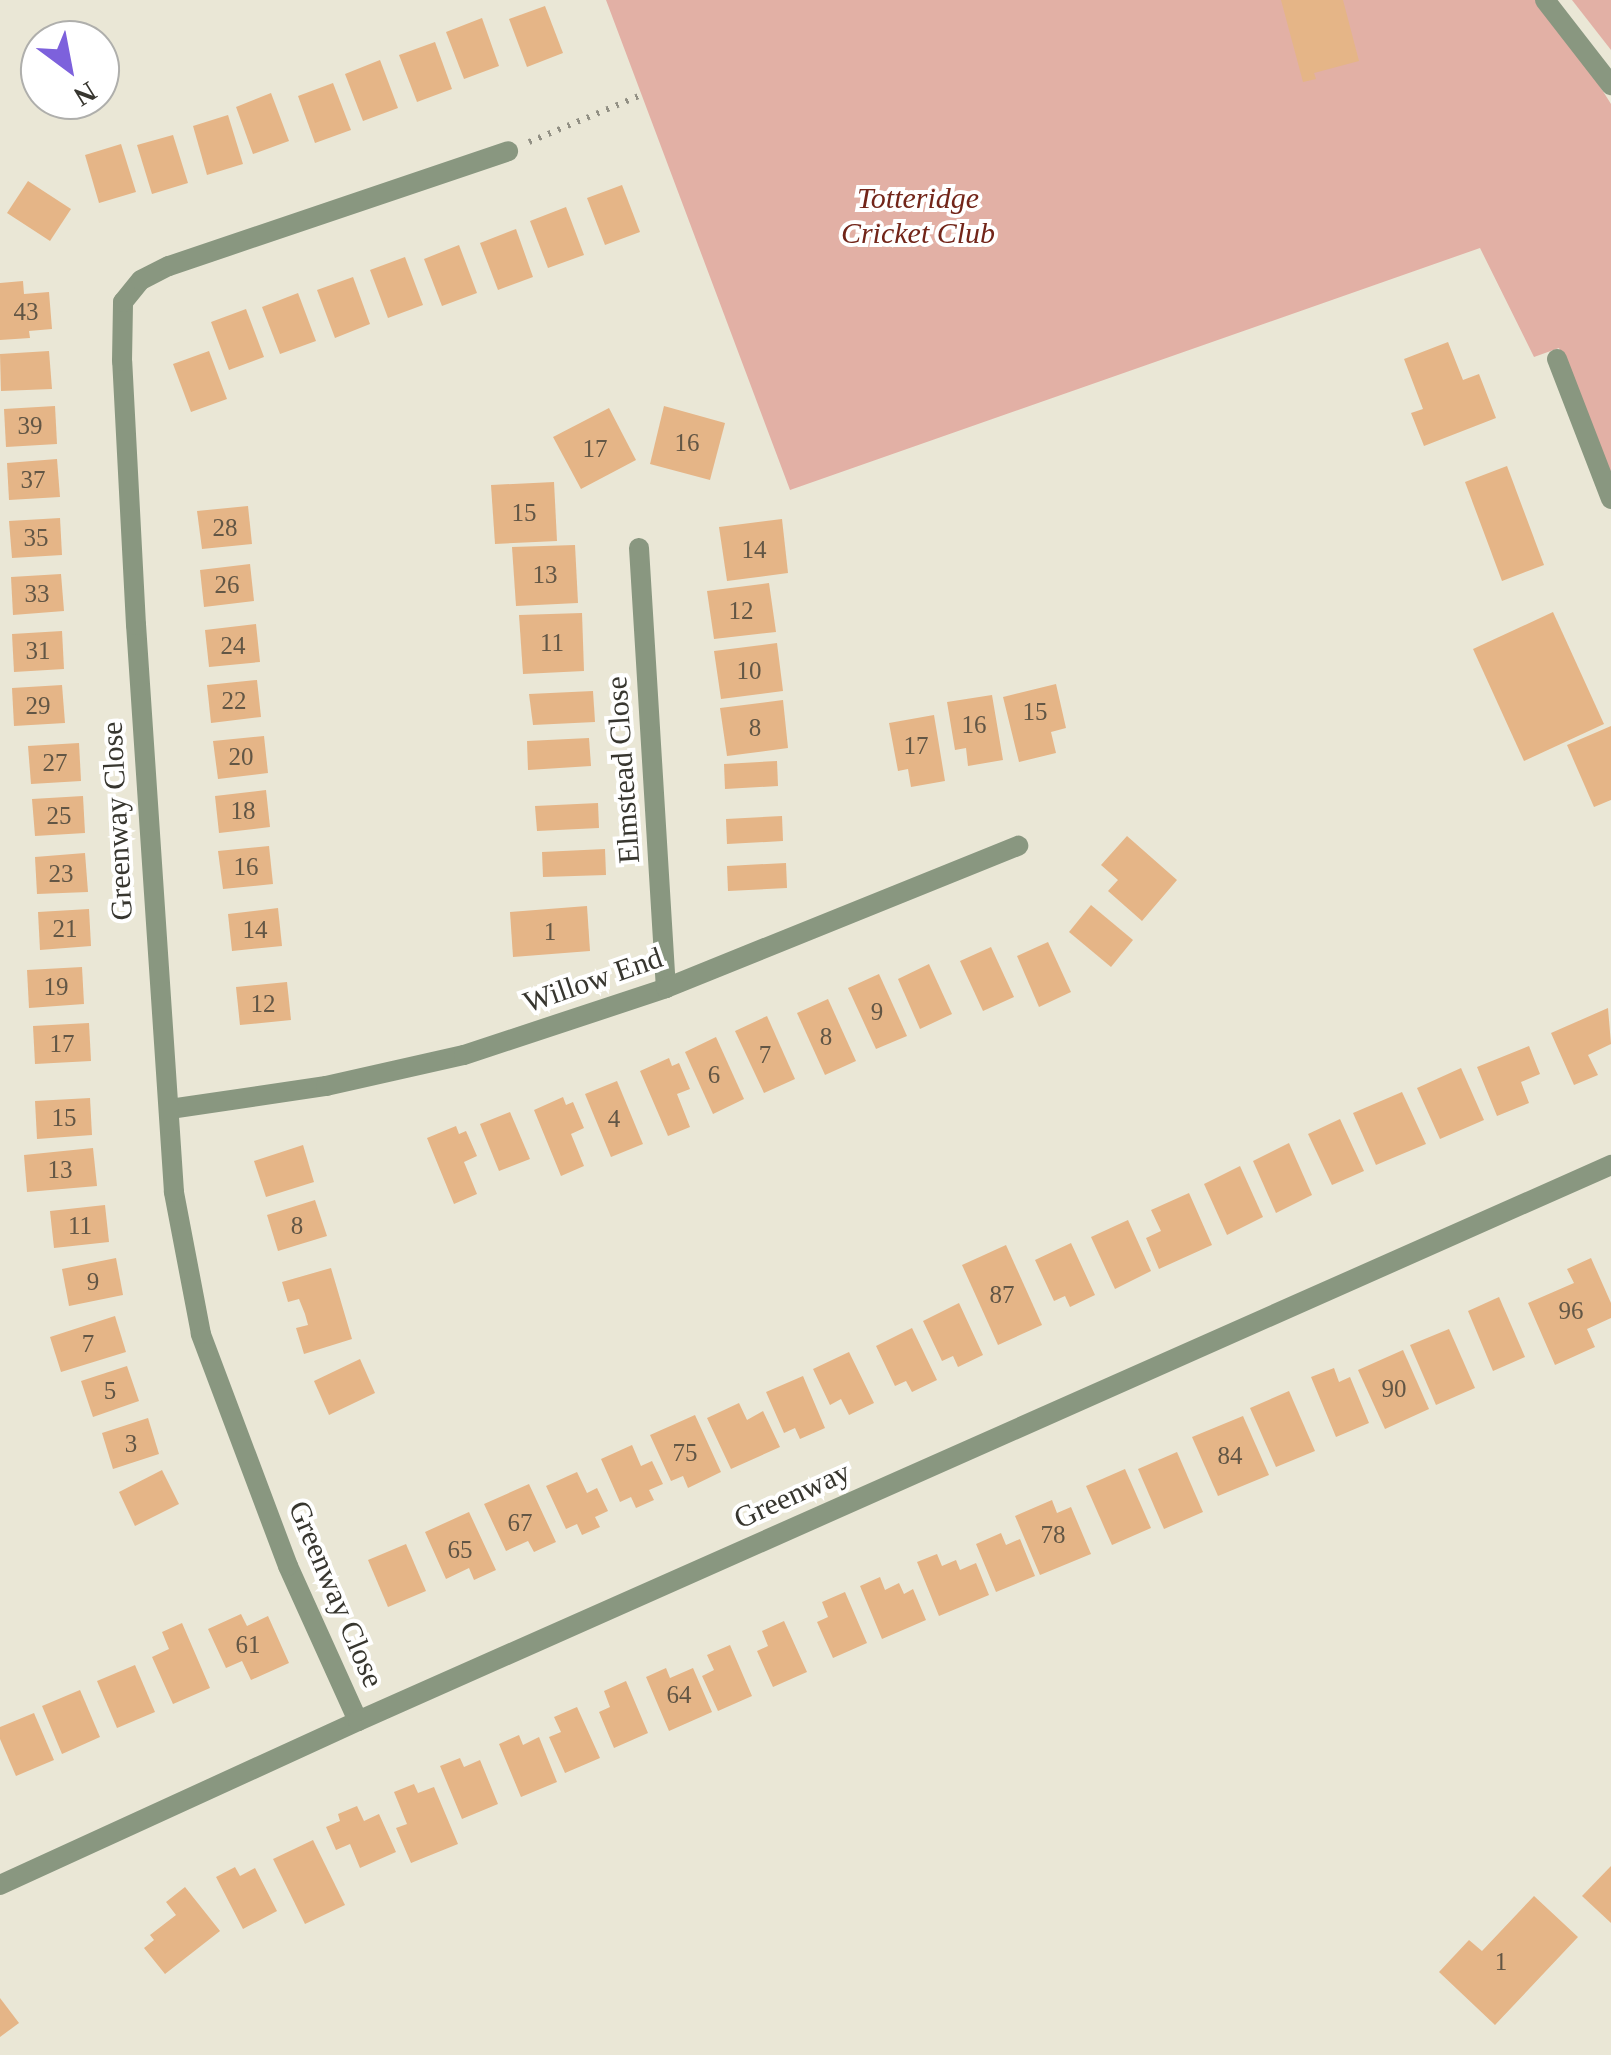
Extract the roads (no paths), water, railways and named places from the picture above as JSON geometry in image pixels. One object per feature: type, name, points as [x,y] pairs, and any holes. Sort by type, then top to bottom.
[{"type":"street","points":[[1546,0],[1611,85]]},
{"type":"street","name":"Greenway Close","points":[[358,1720],[288,1566],[201,1334],[174,1192],[140,704],[122,360],[123,302],[142,280],[169,266],[508,151]]},
{"type":"street","points":[[1557,359],[1611,499]]},
{"type":"street","name":"Elmstead Close","points":[[639,548],[666,988]]},
{"type":"street","name":"Willow End","points":[[170,1109],[326,1086],[464,1056],[666,988],[1018,846]]},
{"type":"street","name":"Greenway","points":[[0,1884],[358,1720],[1611,1165]]},
{"type":"park label","name":"Totteridge Cricket Club","points":[[918,215]]}]
